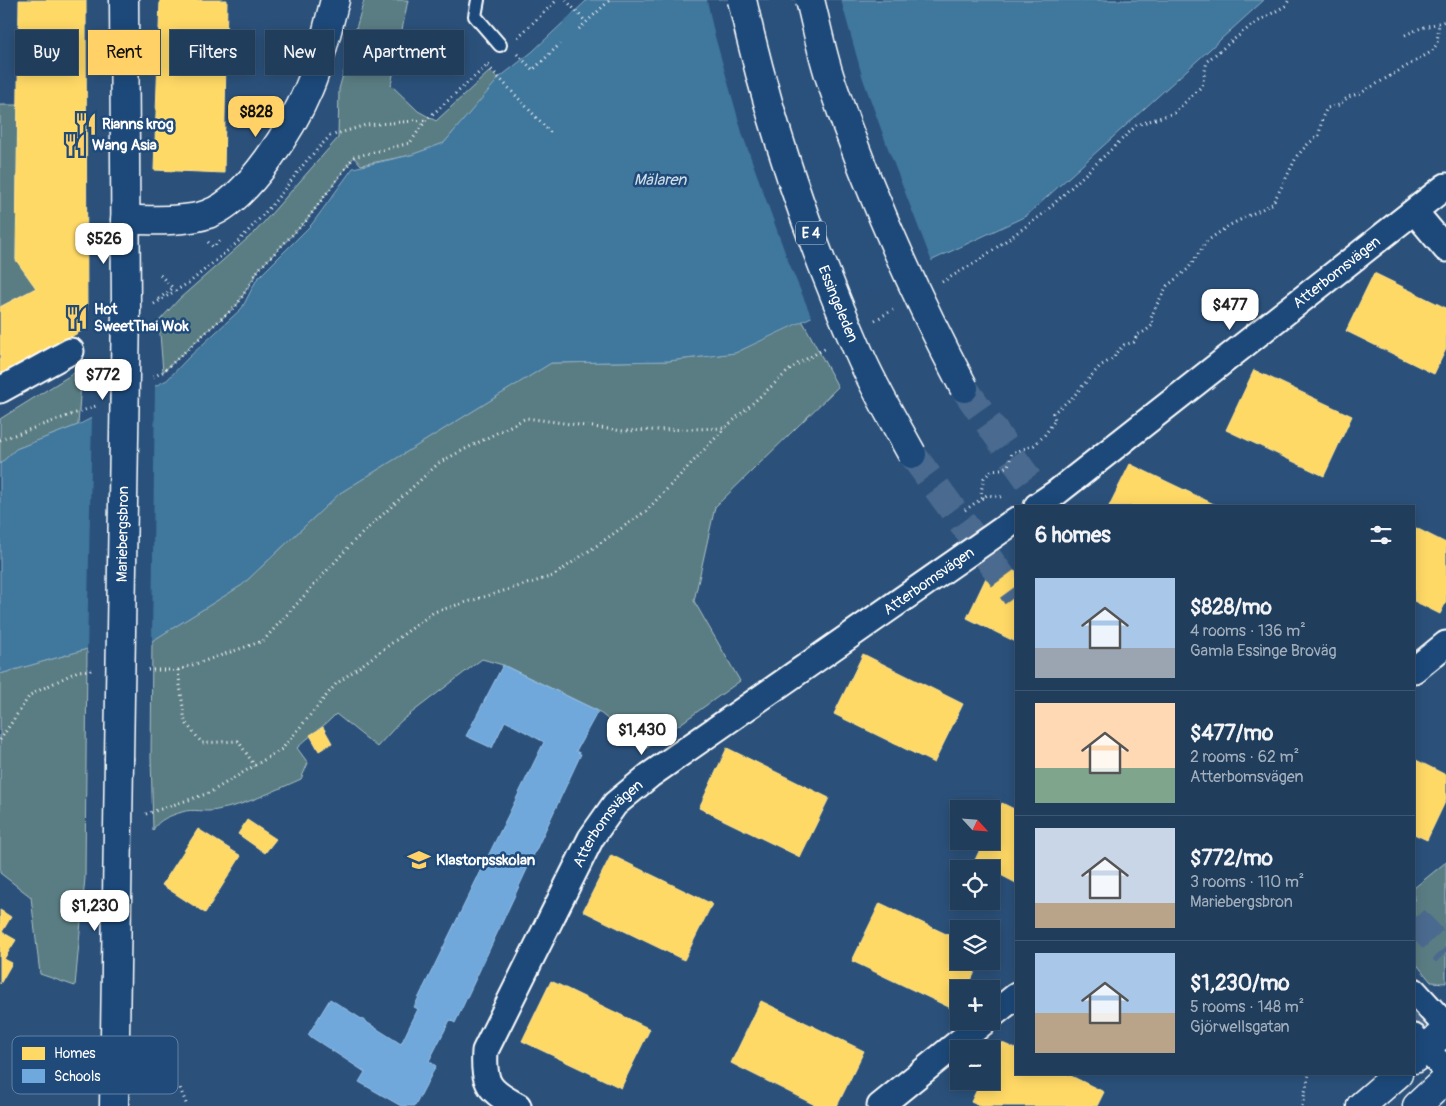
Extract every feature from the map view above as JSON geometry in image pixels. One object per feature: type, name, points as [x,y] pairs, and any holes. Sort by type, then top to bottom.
[{"type":"main road","name":"Mariebergsbron","points":[[115,1036],[119,760],[139,306],[125,220],[124,0]]},
{"type":"main road","points":[[125,220],[185,218],[208,215],[224,206],[239,194],[256,175],[284,135],[309,88],[335,0]]},
{"type":"main road","name":"Essingeleden","points":[[742,0],[767,104],[812,237],[860,354],[912,454]]},
{"type":"main road","points":[[810,0],[831,80],[876,205],[924,311],[964,388]]},
{"type":"main road","points":[[1417,1048],[1446,1030]]},
{"type":"main road","points":[[1361,1106],[1397,1075]]},
{"type":"main road","points":[[1417,1106],[1446,1080]]},
{"type":"street","name":"Atterbomsvägen","points":[[1038,505],[1064,487],[1446,186]]},
{"type":"street","points":[[1415,212],[1446,249]]},
{"type":"street","points":[[0,390],[71,351]]},
{"type":"street","name":"Atterbomsvägen","points":[[518,1106],[499,1096],[485,1079],[485,1052],[591,838],[615,804],[650,774],[1015,521]]},
{"type":"street","points":[[1415,669],[1446,644]]},
{"type":"street","points":[[1415,992],[1446,1026]]},
{"type":"street","points":[[1000,1009],[1015,997]]},
{"type":"street","points":[[880,1106],[973,1030]]},
{"type":"street","points":[[1417,1048],[1446,1070]]},
{"type":"lane","points":[[478,0],[475,16],[500,45]]},
{"type":"path","points":[[516,38],[557,0]]},
{"type":"path","points":[[566,0],[586,22]]},
{"type":"path","points":[[579,28],[610,0]]},
{"type":"path","points":[[941,283],[975,263],[1043,214],[1137,125],[1174,114],[1202,86],[1208,62],[1252,25],[1285,6],[1289,0]]},
{"type":"path","points":[[1405,36],[1421,28],[1446,21]]},
{"type":"path","points":[[984,498],[981,492],[984,478],[992,470],[1001,470],[1008,466],[1012,453],[1034,445],[1044,436],[1055,420],[1053,413],[1072,398],[1100,366],[1114,358],[1124,345],[1134,342],[1137,335],[1150,328],[1153,324],[1151,318],[1167,286],[1188,269],[1208,241],[1230,225],[1272,204],[1297,156],[1319,134],[1322,118],[1327,108],[1340,105],[1348,97],[1362,93],[1431,52],[1438,44],[1440,23]]},
{"type":"path","points":[[522,60],[533,70],[560,44]]},
{"type":"path","points":[[147,380],[164,372],[237,305],[259,269],[306,221],[354,157],[410,143],[426,120],[493,60]]},
{"type":"path","points":[[488,66],[551,133]]},
{"type":"path","points":[[330,136],[366,125],[426,120]]},
{"type":"path","points":[[139,306],[173,288],[160,275]]},
{"type":"path","points":[[872,322],[898,307]]},
{"type":"path","points":[[143,815],[208,793],[282,749],[336,684],[434,612],[553,576],[646,511],[725,428],[794,366],[829,346]]},
{"type":"path","points":[[0,440],[88,410],[104,401]]},
{"type":"path","points":[[142,670],[178,670],[263,641],[354,541],[440,462],[526,418],[623,431],[725,428]]},
{"type":"path","points":[[965,510],[987,495],[1006,498]]},
{"type":"path","points":[[0,740],[30,696],[78,671],[96,670]]},
{"type":"path","points":[[178,670],[185,722],[202,743],[238,741],[254,766]]},
{"type":"path","points":[[1302,1106],[1309,1075]]},
{"type":"path","points":[[178,1087],[187,1106]]},
{"type":"green space","points":[[364,0],[408,0],[402,30],[356,30]]},
{"type":"green space","points":[[344,71],[344,75],[393,75],[391,85],[418,111],[436,121],[490,71],[499,79],[444,143],[411,155],[361,165],[354,157],[306,221],[259,269],[237,305],[163,372],[159,321],[179,299],[256,231],[338,138],[339,89]]},
{"type":"green space","points":[[0,105],[18,105],[16,260],[36,288],[0,307]]},
{"type":"green space","points":[[802,320],[838,387],[715,507],[694,601],[740,681],[644,750],[598,711],[503,665],[482,659],[401,721],[377,747],[336,714],[297,748],[308,763],[301,779],[239,805],[213,811],[195,810],[173,815],[165,818],[153,830],[151,757],[152,641],[242,585],[340,493],[551,363],[668,361],[735,353]]},
{"type":"green space","points":[[82,368],[78,425],[16,449],[0,464],[0,419]]},
{"type":"green space","points":[[87,649],[85,878],[75,986],[40,974],[31,897],[0,873],[0,674]]},
{"type":"green space","points":[[1446,862],[1446,983],[1431,982],[1415,962],[1415,887]]},
{"type":"water","name":"Mälaren","points":[[587,0],[1264,0],[1026,216],[735,353],[668,361],[551,363],[340,493],[242,585],[152,641],[87,649],[0,674],[0,464],[16,449],[78,425],[167,380],[242,308],[257,279],[312,224],[353,168],[411,155],[444,143],[500,77],[532,52]]},
{"type":"pier","points":[[707,0],[841,0],[863,79],[932,262],[812,318],[787,258],[743,136],[714,33]]},
{"type":"pier","points":[[155,383],[152,644],[87,652],[92,415]]},
{"type":"building: Homes","points":[[19,0],[86,0],[87,328],[0,376],[0,307],[36,288],[16,260],[18,75],[78,75],[78,30],[19,30]]},
{"type":"building: Homes","points":[[160,0],[227,0],[226,30],[170,30],[170,75],[226,75],[224,173],[154,170],[157,75],[160,75]]},
{"type":"building: Homes","points":[[1374,273],[1446,308],[1446,349],[1434,374],[1346,331]]},
{"type":"building: Homes","points":[[1254,370],[1352,416],[1324,476],[1226,430]]},
{"type":"building: Homes","points":[[1130,464],[1216,505],[1110,505]]},
{"type":"building: Homes","points":[[1415,528],[1446,543],[1446,602],[1440,614],[1415,602]]},
{"type":"building: Homes","points":[[994,561],[1015,572],[1015,642],[967,618]]},
{"type":"building: Homes","points":[[863,654],[963,704],[934,763],[834,714]]},
{"type":"building: Homes","points":[[323,727],[332,743],[319,751],[310,735]]},
{"type":"building: Homes","points":[[727,748],[829,798],[800,857],[699,808]]},
{"type":"building: Homes","points":[[1415,760],[1446,775],[1446,800],[1427,840],[1415,834]]},
{"type":"building: Homes","points":[[1002,803],[1015,810],[1015,882],[1000,875],[1000,860],[975,860],[980,850],[1000,850],[1000,807]]},
{"type":"building: Homes","points":[[247,820],[276,839],[265,853],[238,834]]},
{"type":"building: Homes","points":[[198,829],[241,856],[205,913],[162,885]]},
{"type":"building: Homes","points":[[611,855],[712,904],[684,960],[583,911]]},
{"type":"building: Homes","points":[[880,903],[950,936],[950,970],[976,970],[971,980],[950,980],[950,1008],[852,961]]},
{"type":"building: Homes","points":[[0,910],[11,917],[2,932],[16,940],[4,959],[12,963],[0,984]]},
{"type":"building: Homes","points":[[551,981],[650,1029],[621,1088],[522,1041]]},
{"type":"building: Homes","points":[[761,1001],[864,1051],[837,1106],[817,1106],[731,1063]]},
{"type":"building: Homes","points":[[1000,1042],[1015,1049],[1015,1075],[1069,1075],[1104,1092],[1097,1106],[980,1106],[971,1102],[977,1090],[1000,1090]]},
{"type":"building: Schools","points":[[503,665],[598,711],[576,751],[581,754],[455,1023],[450,1020],[429,1061],[436,1066],[415,1106],[401,1106],[359,1082],[365,1072],[308,1035],[330,999],[401,1044],[418,1009],[414,1007],[544,742],[505,721],[492,748],[466,736]]},
{"type":"tunnel","points":[[964,388],[1046,505]]},
{"type":"tunnel","points":[[912,454],[1015,595]]},
{"type":"tunnel","points":[[1415,920],[1446,953]]},
{"type":"tunnel","points":[[1415,1014],[1446,1046]]},
{"type":"place","name":"Rianns krog","points":[[86,124]]},
{"type":"place","name":"Wang Asia","points":[[75,145]]},
{"type":"place","name":"Hot SweetThai Wok","points":[[77,318]]},
{"type":"place","name":"Klastorpsskolan","points":[[419,860]]}]
